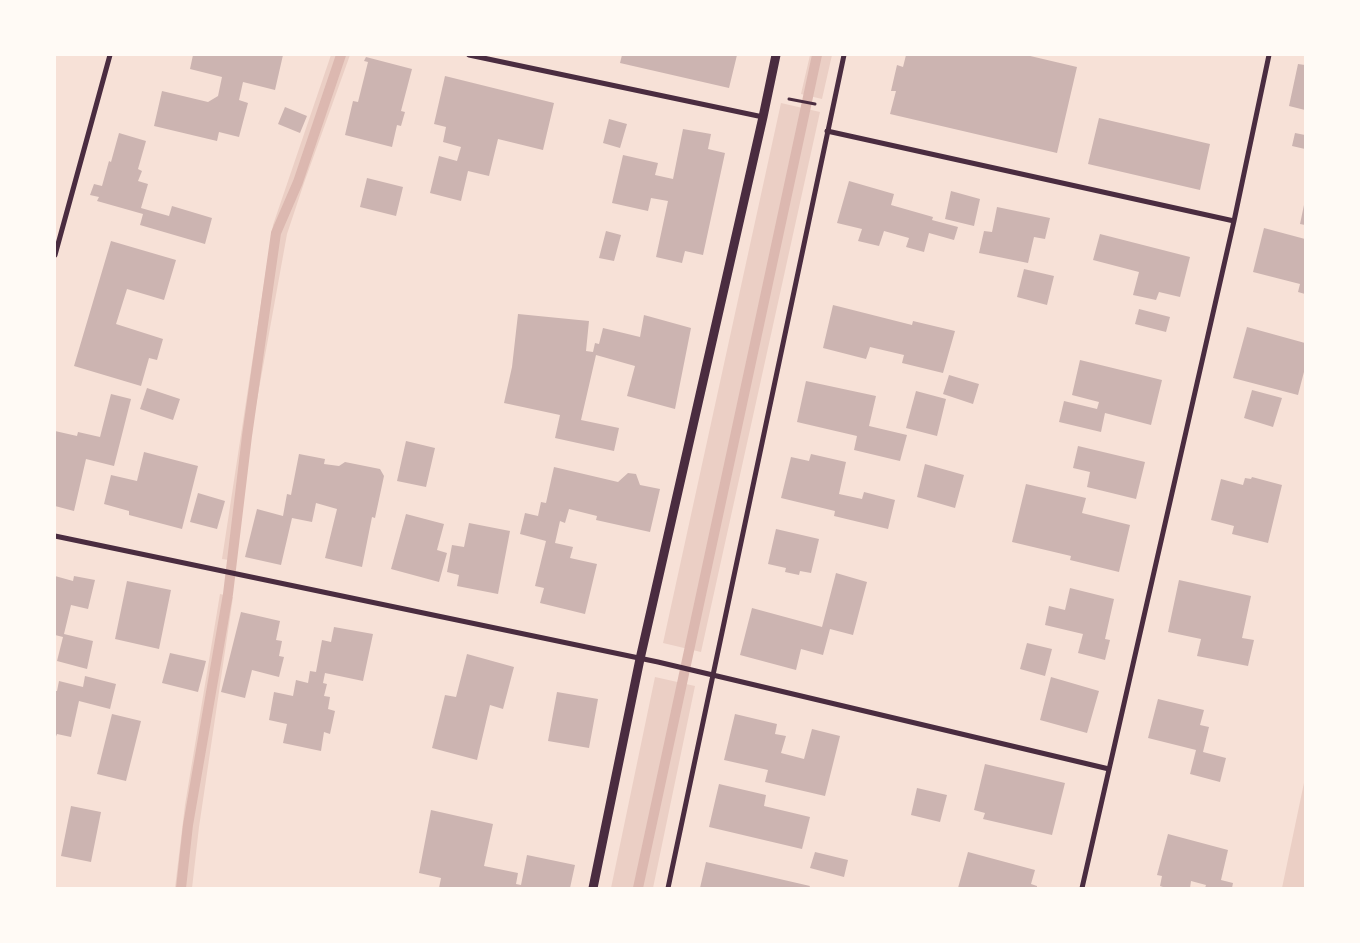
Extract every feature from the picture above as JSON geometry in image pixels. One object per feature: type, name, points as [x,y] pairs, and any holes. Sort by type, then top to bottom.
[{"type":"street","points":[[55,255],[110,55]]},
{"type":"street","points":[[469,55],[764,117]]},
{"type":"street","points":[[593,888],[640,659],[764,117],[776,55]]},
{"type":"street","points":[[668,888],[844,55]]},
{"type":"street","points":[[1082,888],[1234,221],[1269,55]]},
{"type":"street","points":[[827,131],[1234,221]]},
{"type":"street","points":[[55,536],[713,674],[1109,769]]},
{"type":"shaded area","points":[[331,55],[350,55],[287,234],[251,433],[236,561],[222,559],[273,225]]},
{"type":"shaded area","points":[[810,55],[832,55],[822,99],[801,94]]},
{"type":"shaded area","points":[[781,103],[820,112],[701,652],[663,643]]},
{"type":"shaded area","points":[[220,594],[233,597],[199,827],[192,888],[175,888],[185,805]]},
{"type":"shaded area","points":[[655,677],[695,686],[653,888],[611,888]]},
{"type":"shaded area","points":[[1305,778],[1305,888],[1282,888]]},
{"type":"building","points":[[193,55],[283,55],[275,90],[243,82],[239,100],[248,103],[239,137],[219,132],[217,141],[154,126],[162,91],[208,102],[218,96],[222,77],[190,69]]},
{"type":"building","points":[[622,55],[737,55],[729,88],[620,63]]},
{"type":"building","points":[[906,55],[1026,55],[1077,67],[1057,153],[890,114],[896,91],[891,91],[897,65],[903,67]]},
{"type":"building","points":[[366,57],[412,69],[401,111],[405,112],[401,126],[397,125],[392,147],[345,135],[353,101],[358,102],[368,62],[364,61]]},
{"type":"building","points":[[1298,64],[1305,65],[1305,110],[1289,106]]},
{"type":"building","points":[[445,76],[554,103],[543,150],[498,139],[489,176],[468,171],[461,201],[430,193],[439,156],[457,161],[461,147],[443,142],[446,127],[434,124]]},
{"type":"building","points":[[285,107],[307,116],[300,133],[278,124]]},
{"type":"building","points":[[1099,118],[1210,144],[1200,190],[1088,164]]},
{"type":"building","points":[[609,119],[627,124],[620,148],[603,143]]},
{"type":"building","points":[[683,129],[711,134],[708,149],[725,153],[703,255],[685,251],[682,263],[656,257],[668,201],[651,198],[648,211],[612,203],[623,155],[658,163],[655,175],[673,179]]},
{"type":"building","points":[[119,133],[146,141],[138,169],[142,171],[138,181],[148,184],[141,208],[169,216],[172,206],[212,218],[205,244],[140,225],[143,214],[97,201],[99,197],[90,195],[94,184],[102,186]]},
{"type":"building","points":[[1295,133],[1305,135],[1305,149],[1292,146]]},
{"type":"building","points":[[367,178],[403,187],[396,216],[360,207]]},
{"type":"building","points":[[849,181],[894,194],[891,205],[933,217],[932,220],[958,227],[954,240],[929,233],[924,252],[906,247],[909,238],[884,231],[879,246],[858,241],[862,229],[837,223]]},
{"type":"building","points":[[951,191],[980,199],[974,226],[945,219]]},
{"type":"building","points":[[1305,205],[1305,225],[1300,224]]},
{"type":"building","points":[[997,207],[1050,218],[1045,239],[1034,237],[1028,263],[979,253],[984,231],[992,232]]},
{"type":"building","points":[[1264,228],[1305,239],[1305,294],[1298,292],[1300,284],[1253,272]]},
{"type":"building","points":[[606,231],[621,235],[614,261],[599,258]]},
{"type":"building","points":[[1100,234],[1190,257],[1180,297],[1159,292],[1156,300],[1133,295],[1139,272],[1093,260]]},
{"type":"building","points":[[111,241],[176,260],[164,300],[127,289],[116,324],[163,339],[157,360],[149,358],[141,386],[74,366]]},
{"type":"building","points":[[1024,269],[1054,276],[1047,305],[1017,297]]},
{"type":"building","points":[[833,305],[912,325],[913,321],[955,331],[943,373],[902,363],[904,355],[870,347],[866,359],[823,348]]},
{"type":"building","points":[[1139,309],[1170,317],[1166,332],[1135,324]]},
{"type":"building","points":[[518,314],[589,321],[586,351],[593,352],[595,343],[599,344],[603,328],[640,337],[644,315],[691,328],[675,409],[627,396],[635,366],[596,355],[581,420],[619,428],[614,451],[555,438],[560,415],[504,403],[512,367]]},
{"type":"building","points":[[1247,327],[1305,343],[1305,368],[1298,395],[1233,378]]},
{"type":"building","points":[[1080,360],[1162,380],[1151,425],[1105,413],[1101,432],[1059,422],[1064,401],[1097,409],[1099,402],[1072,395]]},
{"type":"building","points":[[949,375],[979,384],[973,404],[943,394]]},
{"type":"building","points":[[806,381],[876,396],[869,426],[907,435],[900,461],[854,450],[857,436],[797,422]]},
{"type":"building","points":[[147,388],[180,399],[173,420],[140,409]]},
{"type":"building","points":[[1252,390],[1282,398],[1273,427],[1244,418]]},
{"type":"building","points":[[916,391],[946,399],[937,436],[906,428]]},
{"type":"building","points":[[111,394],[131,399],[114,466],[86,459],[74,511],[55,506],[55,431],[77,436],[78,432],[100,437]]},
{"type":"building","points":[[406,441],[435,448],[426,487],[397,481]]},
{"type":"building","points":[[1078,446],[1145,462],[1136,499],[1087,487],[1090,472],[1073,468]]},
{"type":"building","points":[[144,452],[198,466],[182,529],[129,515],[129,511],[104,504],[111,475],[137,481]]},
{"type":"building","points":[[299,454],[325,459],[324,464],[339,466],[345,462],[380,469],[384,476],[375,518],[372,517],[362,567],[325,558],[337,509],[316,503],[312,522],[292,518],[281,565],[245,557],[257,509],[283,516],[287,494],[291,495]]},
{"type":"building","points":[[811,454],[846,462],[839,494],[862,499],[864,492],[895,500],[888,529],[834,516],[835,511],[781,498],[791,457],[809,461]]},
{"type":"building","points":[[925,464],[964,475],[955,508],[917,497]]},
{"type":"building","points":[[554,467],[618,482],[628,473],[636,474],[640,485],[660,489],[650,532],[596,520],[597,516],[569,509],[565,523],[560,521],[555,543],[573,547],[570,558],[597,564],[585,614],[540,603],[544,588],[535,586],[546,541],[520,534],[525,513],[538,516],[541,502],[546,503]]},
{"type":"building","points":[[1252,477],[1282,485],[1268,543],[1232,534],[1234,526],[1211,520],[1221,479],[1243,485],[1245,478],[1251,479]]},
{"type":"building","points":[[1026,484],[1086,498],[1082,513],[1130,525],[1119,572],[1070,560],[1071,556],[1012,542]]},
{"type":"building","points":[[198,493],[225,501],[217,529],[190,522]]},
{"type":"building","points":[[406,514],[444,524],[437,550],[447,553],[439,582],[391,569]]},
{"type":"building","points":[[469,523],[510,531],[498,594],[457,586],[459,575],[447,572],[452,545],[464,547]]},
{"type":"building","points":[[776,529],[819,539],[811,573],[800,571],[799,575],[785,572],[786,568],[768,564]]},
{"type":"building","points":[[836,573],[867,582],[853,635],[830,629],[823,655],[801,649],[796,670],[740,655],[752,608],[822,627]]},
{"type":"building","points":[[55,576],[73,581],[74,576],[95,580],[88,609],[71,605],[64,634],[93,641],[87,669],[57,661],[63,637],[55,635]]},
{"type":"building","points":[[1179,580],[1251,596],[1242,638],[1254,640],[1248,666],[1197,656],[1201,639],[1168,632]]},
{"type":"building","points":[[127,581],[171,590],[159,649],[115,639]]},
{"type":"building","points":[[1070,588],[1114,599],[1105,639],[1110,640],[1105,660],[1078,653],[1083,634],[1045,625],[1049,606],[1065,610]]},
{"type":"building","points":[[241,612],[280,621],[276,640],[282,641],[279,656],[284,657],[279,677],[252,670],[245,698],[221,692]]},
{"type":"building","points":[[334,627],[373,634],[363,681],[325,673],[323,683],[327,684],[324,696],[330,697],[328,709],[335,711],[330,734],[324,732],[321,751],[283,743],[287,724],[269,720],[274,692],[293,696],[296,680],[308,683],[310,671],[316,672],[322,640],[331,642]]},
{"type":"building","points":[[1027,643],[1052,649],[1045,676],[1020,669]]},
{"type":"building","points":[[170,653],[206,661],[198,692],[162,683]]},
{"type":"building","points":[[467,654],[514,667],[503,709],[490,705],[477,760],[432,748],[445,695],[456,697]]},
{"type":"building","points":[[85,676],[116,684],[110,709],[79,701],[71,737],[57,734],[55,739],[55,691],[57,691],[59,681],[83,687]]},
{"type":"building","points":[[1051,677],[1099,691],[1087,733],[1040,720]]},
{"type":"building","points":[[557,692],[598,699],[589,748],[548,741]]},
{"type":"building","points":[[1158,699],[1204,710],[1200,725],[1209,727],[1203,752],[1226,758],[1220,782],[1190,774],[1196,750],[1148,738]]},
{"type":"building","points":[[112,714],[141,721],[126,781],[97,774]]},
{"type":"building","points":[[735,714],[777,724],[775,734],[786,736],[781,753],[804,759],[812,729],[840,736],[825,796],[765,782],[768,770],[724,760]]},
{"type":"building","points":[[985,764],[1065,783],[1052,835],[983,819],[985,813],[974,810]]},
{"type":"building","points":[[719,784],[766,795],[764,806],[810,817],[802,849],[709,827]]},
{"type":"building","points":[[917,788],[947,795],[940,822],[911,815]]},
{"type":"building","points":[[71,806],[101,812],[91,862],[61,856]]},
{"type":"building","points":[[431,810],[493,824],[484,866],[518,873],[516,884],[521,885],[527,855],[575,865],[570,888],[439,888],[441,878],[419,873]]},
{"type":"building","points":[[1168,834],[1228,850],[1221,880],[1233,883],[1232,888],[1205,888],[1206,885],[1191,881],[1190,888],[1166,888],[1160,886],[1162,876],[1157,875]]},
{"type":"building","points":[[815,852],[848,860],[844,877],[810,868]]},
{"type":"building","points":[[968,852],[1035,870],[1031,884],[1037,886],[1037,888],[958,888]]},
{"type":"building","points":[[706,862],[810,886],[809,888],[700,888]]},
{"type":"waterway","points":[[181,888],[188,825],[228,594],[247,436],[276,233],[298,182],[341,55]]},
{"type":"waterway","points":[[638,888],[817,55]]}]
